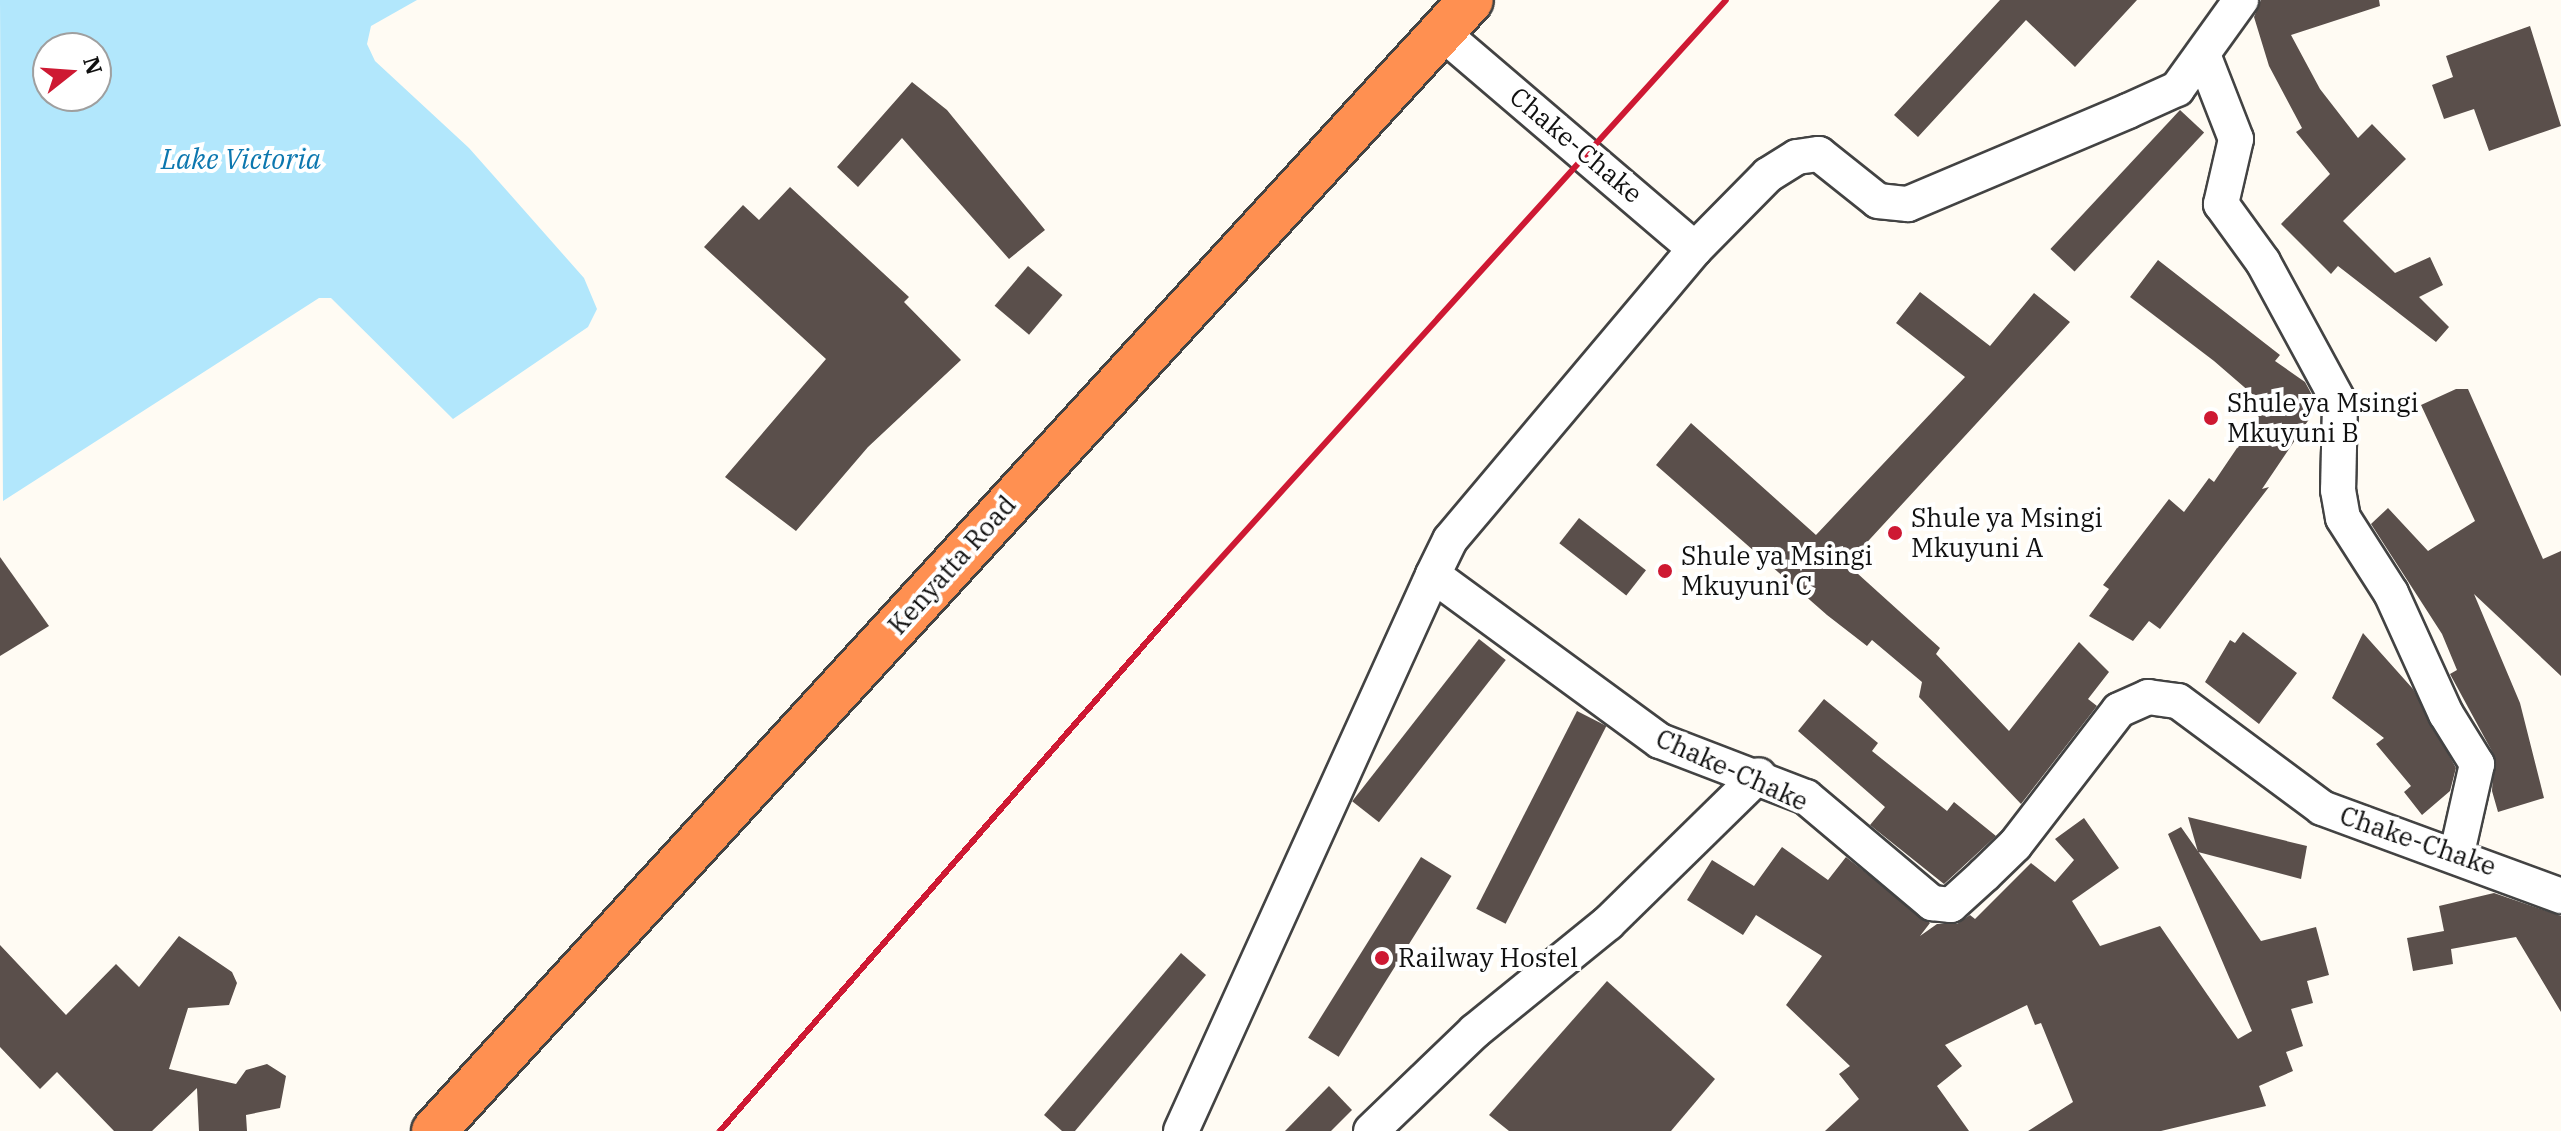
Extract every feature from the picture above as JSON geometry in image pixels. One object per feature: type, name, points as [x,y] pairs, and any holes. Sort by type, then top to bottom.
[{"type":"highway","name":"Kenyatta Road","points":[[434,1131],[1471,0]]},
{"type":"street","points":[[1181,1131],[1450,540],[1695,249],[1768,175],[1797,157],[1819,154],[1878,201],[1908,204],[2177,89],[2204,57],[2241,0]]},
{"type":"street","name":"Chake-Chake","points":[[1441,32],[1695,249]]},
{"type":"street","points":[[2204,57],[2236,139],[2221,204],[2263,262],[2340,404],[2338,490],[2343,518],[2391,593],[2446,714],[2477,764],[2457,853]]},
{"type":"street","name":"Chake-Chake","points":[[1433,575],[1660,741],[1759,775],[1806,797],[1932,903],[1951,905],[2015,845],[2119,710],[2148,697],[2178,701],[2322,808],[2457,853],[2561,896]]},
{"type":"street","points":[[1371,1131],[1475,1031],[1608,923],[1759,775]]},
{"type":"water","name":"Lake Victoria","points":[[0,0],[417,0],[371,26],[367,44],[375,61],[469,148],[584,278],[597,309],[588,327],[453,419],[331,298],[319,298],[3,501]]},
{"type":"building","points":[[2000,0],[2137,0],[2075,67],[2026,20],[1918,137],[1894,115]]},
{"type":"building","points":[[2261,0],[2379,0],[2380,6],[2291,35],[2320,89],[2358,138],[2372,124],[2406,159],[2343,221],[2395,273],[2430,257],[2443,285],[2419,297],[2449,327],[2436,342],[2338,266],[2331,274],[2281,224],[2330,174],[2296,132],[2302,128],[2269,66],[2254,17]]},
{"type":"building","points":[[2530,26],[2561,126],[2489,151],[2474,109],[2444,119],[2432,85],[2453,77],[2446,56]]},
{"type":"building","points":[[912,82],[947,110],[1045,230],[1009,259],[902,138],[858,187],[837,167]]},
{"type":"building","points":[[2180,110],[2204,133],[2075,271],[2050,249]]},
{"type":"building","points":[[790,187],[909,297],[904,302],[961,360],[868,447],[796,531],[725,477],[826,359],[704,247],[743,205],[759,220]]},
{"type":"building","points":[[2158,260],[2280,355],[2275,361],[2305,382],[2318,406],[2262,489],[2269,487],[2160,629],[2149,621],[2133,641],[2089,616],[2109,589],[2103,585],[2169,499],[2184,512],[2209,478],[2214,482],[2262,411],[2254,404],[2258,399],[2214,361],[2130,297]]},
{"type":"building","points":[[1028,266],[1062,295],[1029,335],[995,306]]},
{"type":"building","points":[[1920,292],[1990,346],[2034,293],[2070,322],[1847,564],[1940,648],[1936,654],[2009,731],[2079,642],[2109,672],[2088,699],[2097,706],[2021,804],[1919,697],[1922,682],[1872,640],[1867,646],[1827,615],[1656,465],[1691,423],[1816,535],[1965,377],[1896,323]]},
{"type":"building","points":[[2456,389],[2468,389],[2543,559],[2561,551],[2561,676],[2474,594],[2520,703],[2544,798],[2498,812],[2492,791],[2494,755],[2450,674],[2457,670],[2442,634],[2371,524],[2388,508],[2428,551],[2475,521],[2421,405]]},
{"type":"building","points":[[1579,518],[1646,570],[1626,596],[1559,543]]},
{"type":"building","points":[[0,557],[49,626],[0,656]]},
{"type":"building","points":[[2243,632],[2297,673],[2259,724],[2205,682],[2230,640],[2235,643]]},
{"type":"building","points":[[2363,633],[2413,689],[2456,768],[2450,791],[2422,815],[2404,792],[2411,786],[2376,744],[2384,738],[2332,698]]},
{"type":"building","points":[[1479,639],[1506,660],[1379,822],[1352,801]]},
{"type":"building","points":[[1824,699],[1878,743],[1872,751],[1947,811],[1954,802],[1996,836],[1944,884],[1870,825],[1885,807],[1798,731]]},
{"type":"building","name":"Railway Hostel","points":[[1577,711],[1606,726],[1506,924],[1476,909]]},
{"type":"building","points":[[2188,817],[2307,846],[2301,879],[2198,852]]},
{"type":"building","points":[[2084,818],[2119,868],[2072,901],[2100,946],[2160,926],[2238,1039],[2252,1031],[2168,834],[2181,827],[2261,941],[2316,927],[2329,975],[2307,981],[2313,1003],[2291,1009],[2303,1046],[2286,1052],[2293,1071],[2259,1086],[2266,1106],[2161,1131],[2028,1131],[2073,1102],[2041,1023],[2035,1025],[2027,1005],[1945,1045],[1962,1066],[1937,1086],[1969,1131],[1825,1131],[1859,1099],[1839,1074],[1850,1066],[1786,1005],[1822,956],[1756,915],[1743,935],[1687,900],[1712,860],[1754,886],[1782,847],[1828,880],[1846,857],[1930,923],[1920,936],[1937,924],[1957,924],[1970,915],[1975,919],[2031,863],[2055,882],[2074,860],[2055,839]]},
{"type":"building","name":"Railway Hostel","points":[[1421,857],[1452,876],[1339,1057],[1308,1038]]},
{"type":"building","points":[[2494,893],[2561,916],[2561,1012],[2516,937],[2451,949],[2453,964],[2413,971],[2407,938],[2444,931],[2439,906]]},
{"type":"building","points":[[179,936],[232,972],[237,983],[229,1005],[188,1008],[169,1069],[236,1084],[246,1070],[267,1064],[286,1076],[280,1108],[246,1115],[247,1131],[199,1131],[197,1088],[152,1131],[114,1131],[57,1072],[40,1089],[0,1047],[0,945],[66,1015],[116,964],[139,987]]},
{"type":"building","points":[[1181,953],[1206,975],[1075,1131],[1062,1131],[1044,1115]]},
{"type":"building","points":[[1607,981],[1715,1079],[1671,1131],[1509,1131],[1489,1115]]},
{"type":"building","points":[[1329,1086],[1352,1110],[1331,1131],[1285,1131]]},
{"type":"railway","points":[[720,1131],[1185,598],[1726,0]]},
{"type":"place","name":"Shule ya Msingi Mkuyuni B","points":[[2211,418]]},
{"type":"place","name":"Shule ya Msingi Mkuyuni A","points":[[1895,533]]},
{"type":"place","name":"Shule ya Msingi Mkuyuni C","points":[[1665,571]]},
{"type":"place","name":"Railway Hostel","points":[[1382,958]]}]
